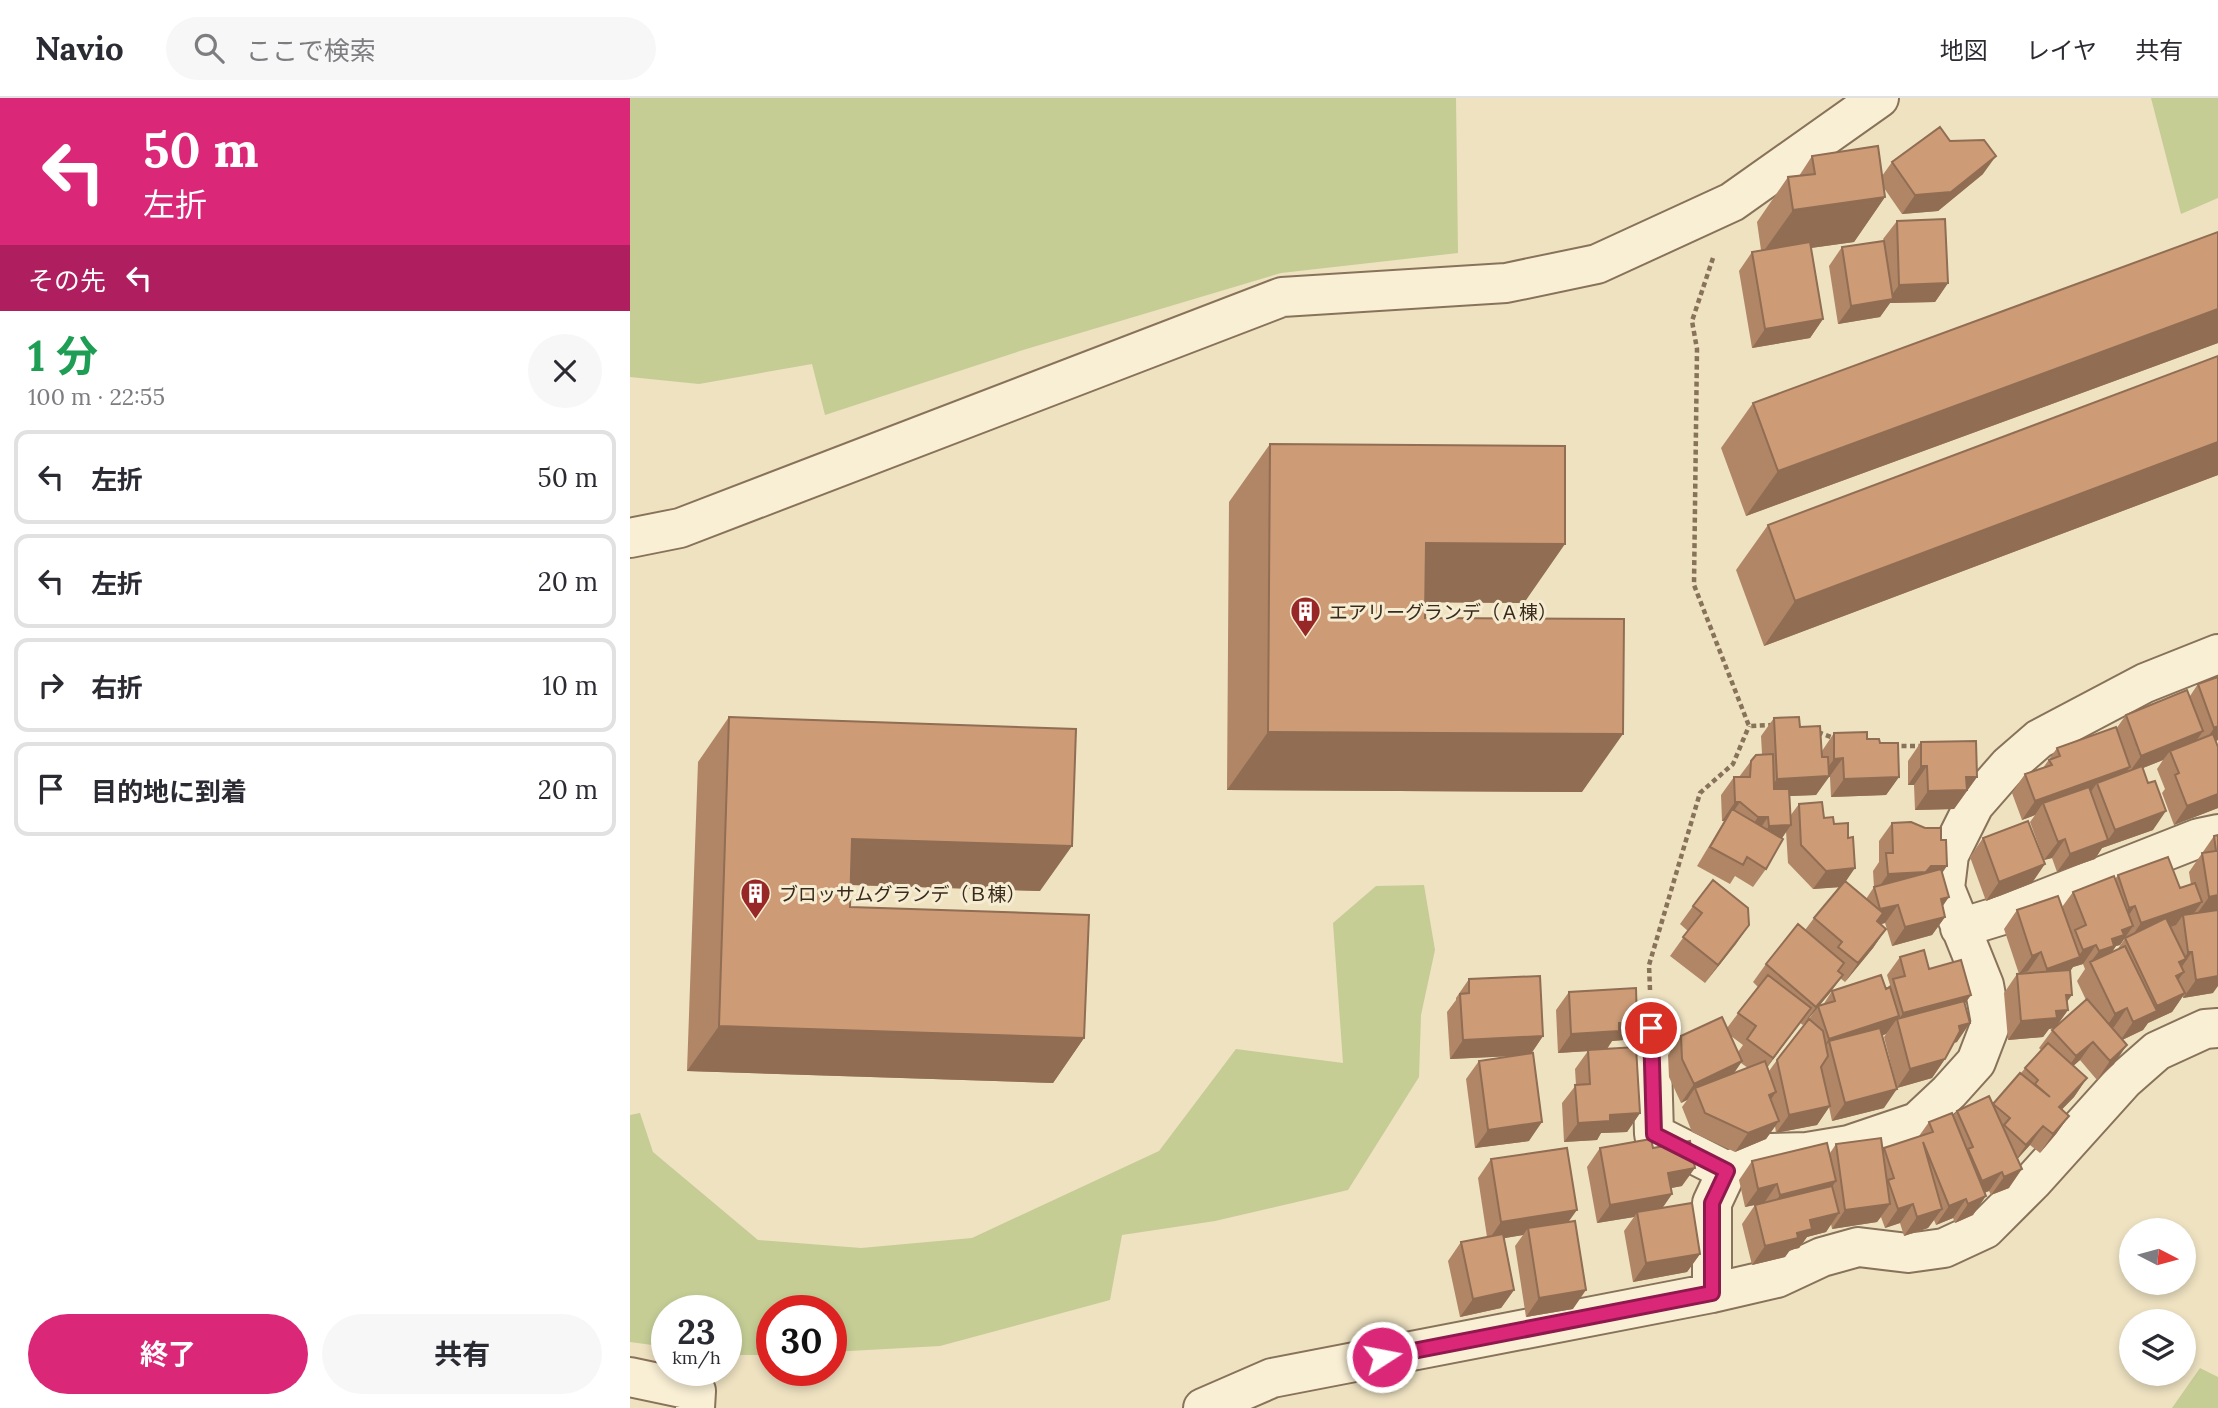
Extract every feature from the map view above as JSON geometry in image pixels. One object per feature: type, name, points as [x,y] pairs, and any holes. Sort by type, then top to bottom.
[{"type":"street","points":[[630,538],[680,528],[1282,297],[1519,280],[1597,264],[1732,202],[1880,98]]},
{"type":"street","points":[[1712,1293],[1712,1203],[1727,1171],[1771,1153],[1807,1152],[1849,1145],[1917,1122],[1976,1062],[1991,1023],[1984,985],[1945,888],[1949,855],[1974,805],[2008,765],[2039,739],[2145,683],[2218,654]]},
{"type":"street","points":[[1960,928],[2006,914],[2199,838],[2218,834]]},
{"type":"street","points":[[1651,1028],[1654,1134],[1727,1171]]},
{"type":"street","points":[[1203,1408],[1272,1378],[1712,1293],[1777,1278],[1822,1257],[1858,1247],[1908,1252],[1944,1248],[1985,1229],[2034,1181],[2124,1080],[2157,1051],[2205,1029],[2218,1028]]},
{"type":"street","points":[[630,1377],[696,1391],[695,1408]]},
{"type":"path","points":[[1651,1028],[1649,965],[1700,793],[1733,764],[1749,726],[1694,584],[1697,349],[1692,321],[1732,202]]},
{"type":"path","points":[[1749,726],[1784,724]]},
{"type":"path","points":[[1806,728],[1839,740]]},
{"type":"path","points":[[1890,746],[1930,746]]},
{"type":"green space","points":[[630,98],[1456,98],[1458,253],[1281,273],[1023,350],[825,415],[812,364],[699,384],[630,377]]},
{"type":"green space","points":[[2151,98],[2218,98],[2218,198],[2181,214]]},
{"type":"green space","points":[[1424,885],[1435,950],[1421,1015],[1419,1077],[1348,1190],[1215,1221],[1122,1235],[1110,1300],[940,1346],[847,1351],[847,1295],[756,1295],[756,1355],[742,1355],[742,1295],[651,1295],[651,1345],[630,1342],[630,1115],[640,1113],[653,1152],[758,1240],[861,1248],[972,1238],[1159,1151],[1236,1049],[1343,1063],[1333,923],[1376,886]]},
{"type":"green space","points":[[2200,1368],[2218,1377],[2218,1408],[2172,1408],[2187,1386],[2196,1386],[2196,1374]]},
{"type":"building","points":[[1940,127],[1950,141],[1984,140],[1996,156],[1951,192],[1915,195],[1892,162]]},
{"type":"building","points":[[1878,146],[1885,197],[1793,210],[1788,177],[1815,174],[1812,156]]},
{"type":"building","points":[[1945,219],[1948,283],[1899,285],[1897,221]]},
{"type":"building","points":[[2218,232],[2218,309],[1778,471],[1753,403]]},
{"type":"building","points":[[1884,241],[1893,299],[1851,306],[1842,247]]},
{"type":"building","points":[[1810,242],[1823,319],[1765,329],[1752,252]]},
{"type":"building","points":[[2218,356],[2218,442],[1795,601],[1768,525]]},
{"type":"building","points":[[1270,444],[1565,446],[1565,544],[1426,543],[1425,618],[1624,619],[1623,734],[1268,732]]},
{"type":"building","points":[[2218,677],[2218,726],[2214,728],[2198,684]]},
{"type":"building","points":[[2187,690],[2203,731],[2141,756],[2126,715]]},
{"type":"building","name":"ブロッサムグランデ（Ｂ棟）","points":[[729,717],[1076,729],[1072,846],[852,839],[850,907],[1089,915],[1084,1038],[719,1026]]},
{"type":"building","points":[[1799,717],[1800,727],[1820,726],[1822,757],[1828,757],[1829,776],[1777,779],[1774,718]]},
{"type":"building","points":[[2116,727],[2130,767],[2035,801],[2025,774],[2052,765],[2049,760],[2060,756],[2057,748]]},
{"type":"building","points":[[1867,732],[1867,739],[1879,739],[1880,743],[1898,743],[1899,777],[1844,779],[1843,758],[1834,759],[1834,733]]},
{"type":"building","points":[[2213,734],[2218,747],[2218,794],[2187,806],[2175,775],[2179,773],[2170,751]]},
{"type":"building","points":[[1976,741],[1977,777],[1966,777],[1967,790],[1928,791],[1927,766],[1921,766],[1921,742]]},
{"type":"building","points":[[1773,754],[1774,789],[1789,789],[1791,825],[1769,826],[1768,817],[1758,817],[1740,802],[1735,802],[1734,777],[1750,777],[1751,761],[1756,755]]},
{"type":"building","points":[[2142,766],[2148,783],[2155,781],[2166,811],[2115,830],[2097,783]]},
{"type":"building","points":[[2089,787],[2108,840],[2070,854],[2065,839],[2058,842],[2043,803]]},
{"type":"building","points":[[1822,802],[1824,818],[1833,817],[1834,824],[1848,823],[1848,838],[1853,837],[1855,868],[1826,871],[1801,845],[1799,804]]},
{"type":"building","points":[[1732,809],[1783,839],[1766,869],[1747,857],[1743,865],[1710,847]]},
{"type":"building","points":[[2028,821],[2045,864],[1999,882],[1983,838]]},
{"type":"building","points":[[1911,822],[1925,828],[1941,828],[1941,840],[1946,840],[1947,866],[1931,866],[1926,872],[1888,874],[1886,853],[1893,853],[1892,823]]},
{"type":"building","points":[[2218,835],[2218,895],[2209,897],[2202,853],[2216,851],[2214,836]]},
{"type":"building","points":[[2168,857],[2180,888],[2195,883],[2202,902],[2141,923],[2135,906],[2129,908],[2118,875]]},
{"type":"building","points":[[1941,869],[1949,897],[1941,899],[1945,917],[1905,927],[1898,905],[1880,909],[1874,887]]},
{"type":"building","points":[[2114,876],[2133,926],[2122,930],[2124,935],[2112,939],[2114,946],[2099,951],[2096,945],[2083,950],[2075,930],[2086,925],[2073,892]]},
{"type":"building","points":[[1713,880],[1748,908],[1749,925],[1718,965],[1683,937],[1702,913],[1693,906]]},
{"type":"building","points":[[1845,881],[1883,913],[1877,921],[1886,929],[1858,963],[1838,947],[1842,942],[1814,918]]},
{"type":"building","points":[[2058,896],[2080,957],[2047,969],[2041,952],[2032,956],[2017,910]]},
{"type":"building","points":[[2218,910],[2218,976],[2196,980],[2192,952],[2188,952],[2183,915]]},
{"type":"building","points":[[2166,918],[2186,959],[2179,962],[2184,972],[2176,976],[2185,993],[2157,1006],[2125,938]]},
{"type":"building","points":[[1798,924],[1844,963],[1838,971],[1843,975],[1816,1007],[1766,964]]},
{"type":"building","points":[[2125,946],[2157,1011],[2133,1022],[2127,1008],[2115,1014],[2090,962]]},
{"type":"building","points":[[1924,950],[1929,969],[1961,960],[1971,995],[1903,1013],[1893,979],[1905,976],[1900,957]]},
{"type":"building","points":[[2070,970],[2072,995],[2066,995],[2068,1010],[2056,1011],[2057,1018],[2021,1021],[2017,974]]},
{"type":"building","points":[[1768,975],[1811,1008],[1773,1058],[1747,1039],[1756,1026],[1738,1013]]},
{"type":"building","points":[[1881,975],[1886,989],[1890,987],[1899,1016],[1829,1039],[1818,1006],[1835,1001],[1832,991]]},
{"type":"building","points":[[1540,976],[1543,1036],[1463,1040],[1460,994],[1469,993],[1469,979]]},
{"type":"building","points":[[1636,988],[1637,1022],[1619,1023],[1619,1031],[1571,1034],[1569,992]]},
{"type":"building","points":[[2087,999],[2127,1045],[2110,1061],[2093,1042],[2076,1056],[2052,1030]]},
{"type":"building","points":[[1964,1001],[1970,1023],[1959,1026],[1960,1031],[1945,1059],[1910,1069],[1897,1019]]},
{"type":"building","points":[[1722,1017],[1742,1061],[1694,1084],[1682,1059],[1681,1036]]},
{"type":"building","points":[[1809,1019],[1823,1031],[1828,1056],[1821,1067],[1830,1106],[1789,1115],[1777,1060]]},
{"type":"building","points":[[1880,1028],[1897,1089],[1845,1103],[1829,1041]]},
{"type":"building","points":[[2048,1043],[2087,1078],[2059,1107],[2069,1116],[2053,1134],[2043,1126],[2026,1145],[2004,1125],[2010,1118],[1993,1104],[2020,1073],[2050,1097],[2035,1084],[2038,1080],[2025,1068]]},
{"type":"building","points":[[1636,1047],[1640,1113],[1610,1115],[1610,1121],[1578,1123],[1575,1085],[1590,1084],[1588,1050]]},
{"type":"building","points":[[1533,1053],[1542,1122],[1488,1130],[1479,1061]]},
{"type":"building","points":[[1765,1061],[1776,1092],[1769,1095],[1779,1121],[1748,1133],[1705,1113],[1695,1088]]},
{"type":"building","points":[[1989,1096],[2022,1169],[2004,1177],[2002,1172],[1982,1181],[1968,1149],[1973,1147],[1957,1111]]},
{"type":"building","points":[[1952,1113],[1986,1196],[1968,1204],[1966,1199],[1949,1206],[1923,1142],[1942,1209],[1917,1217],[1913,1204],[1898,1209],[1888,1180],[1894,1178],[1884,1148],[1933,1132],[1929,1122]]},
{"type":"building","points":[[1881,1138],[1890,1204],[1845,1210],[1836,1144]]},
{"type":"building","points":[[1651,1139],[1653,1148],[1690,1141],[1695,1168],[1668,1173],[1672,1194],[1610,1205],[1600,1148]]},
{"type":"building","points":[[1827,1143],[1836,1181],[1780,1195],[1777,1184],[1758,1189],[1752,1161]]},
{"type":"building","points":[[1567,1148],[1577,1210],[1501,1222],[1491,1159]]},
{"type":"building","points":[[1832,1186],[1839,1213],[1810,1220],[1812,1229],[1797,1233],[1798,1238],[1765,1246],[1755,1205]]},
{"type":"building","points":[[1692,1203],[1700,1254],[1646,1263],[1637,1212]]},
{"type":"building","points":[[1575,1221],[1586,1290],[1539,1298],[1528,1228]]},
{"type":"building","points":[[1503,1234],[1514,1290],[1473,1299],[1461,1242]]},
{"type":"place","name":"エアリーグランデ（Ａ棟）","points":[[1306,639]]},
{"type":"place","name":"ブロッサムグランデ（Ｂ棟）","points":[[756,921]]},
{"type":"route","points":[[1382,1357],[1712,1293],[1712,1203],[1727,1171],[1654,1134],[1651,1028]]}]
